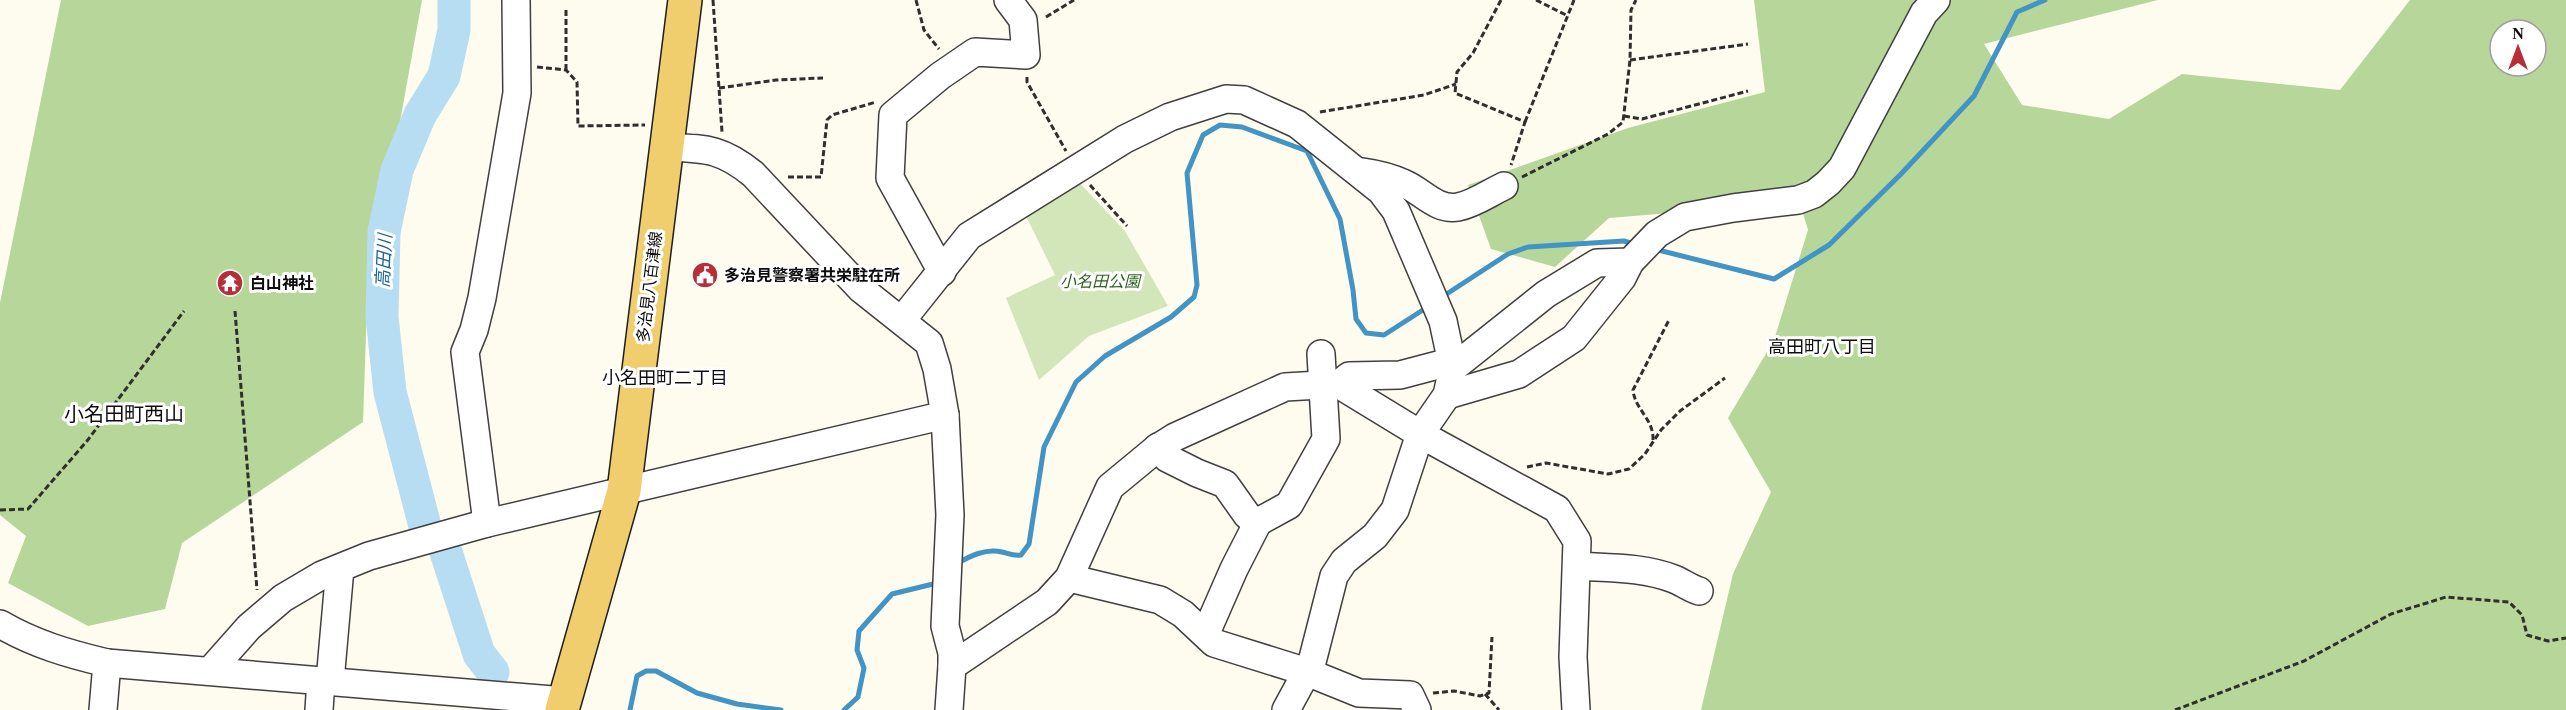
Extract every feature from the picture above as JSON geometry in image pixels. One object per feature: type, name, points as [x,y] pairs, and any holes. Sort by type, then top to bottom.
[{"type":"main road","name":"多治見八百津線","points":[[563,705],[624,491],[686,0]]},
{"type":"street","points":[[487,523],[465,352],[474,330],[482,298],[517,93],[516,0]]},
{"type":"street","points":[[942,272],[890,178],[893,115],[947,71],[975,52],[1025,43],[1023,20],[1008,0]]},
{"type":"street","points":[[1447,395],[1519,374],[1574,338],[1640,252],[1685,217],[1733,208],[1798,201],[1814,194],[1828,183],[1842,168],[1924,13],[1936,0]]},
{"type":"street","points":[[902,320],[969,236],[1125,139],[1170,117],[1226,99],[1244,100],[1297,124],[1381,190],[1396,211],[1435,302],[1453,367],[1447,395],[1420,434],[1395,510],[1375,536],[1344,561],[1334,576],[1312,662],[1286,710]]},
{"type":"street","points":[[668,136],[734,159],[760,182],[861,288],[929,343],[937,369],[945,415],[950,515],[945,626],[952,653],[949,710]]},
{"type":"street","points":[[1359,172],[1381,175],[1406,184],[1430,201],[1455,208],[1472,203],[1504,186]]},
{"type":"street","points":[[952,666],[1012,628],[1047,602],[1069,578],[1110,487],[1158,447],[1285,387],[1332,384],[1349,376],[1400,375],[1438,365],[1453,367],[1546,294],[1597,263],[1640,252]]},
{"type":"street","points":[[1206,633],[1257,524],[1289,505],[1326,439],[1332,384],[1321,354]]},
{"type":"street","points":[[1332,384],[1557,509],[1577,541],[1573,657],[1576,710]]},
{"type":"street","points":[[210,671],[259,618],[283,598],[322,575],[399,547],[487,523],[945,415]]},
{"type":"street","points":[[1158,447],[1167,458],[1225,484],[1247,515],[1257,524]]},
{"type":"street","points":[[1577,566],[1638,570],[1676,579],[1683,586],[1699,591]]},
{"type":"street","points":[[319,710],[326,680],[340,568]]},
{"type":"street","points":[[1069,578],[1160,600],[1183,614],[1206,633],[1214,643],[1307,672],[1359,693],[1414,702]]},
{"type":"street","points":[[0,624],[22,637],[64,653],[107,663],[326,680],[563,705]]},
{"type":"street","points":[[103,710],[107,663]]},
{"type":"path","points":[[713,0],[723,154]]},
{"type":"path","points":[[915,0],[924,30],[939,49],[947,71]]},
{"type":"path","points":[[1074,0],[1025,43],[1027,82],[1076,169],[1126,226]]},
{"type":"path","points":[[1501,0],[1473,53],[1457,72],[1455,93],[1525,122]]},
{"type":"path","points":[[1536,0],[1568,16]]},
{"type":"path","points":[[1504,186],[1525,122],[1574,0]]},
{"type":"path","points":[[1504,186],[1608,135],[1623,122],[1630,60],[1631,10],[1636,0]]},
{"type":"path","points":[[566,7],[566,70],[577,82],[578,126],[668,136]]},
{"type":"path","points":[[1630,60],[1748,44]]},
{"type":"path","points":[[517,66],[566,70]]},
{"type":"path","points":[[719,88],[776,80],[823,78]]},
{"type":"path","points":[[1315,113],[1424,95],[1456,84]]},
{"type":"path","points":[[1624,116],[1642,119],[1748,91]]},
{"type":"path","points":[[760,182],[768,178],[821,177],[826,120],[832,115],[878,101],[904,106]]},
{"type":"path","points":[[0,510],[28,509],[87,441],[184,310]]},
{"type":"path","points":[[236,311],[259,618]]},
{"type":"path","points":[[1653,442],[1653,430],[1634,402],[1633,390],[1670,320]]},
{"type":"path","points":[[1513,485],[1527,467],[1546,463],[1608,474],[1629,469],[1645,454],[1661,430],[1680,411],[1725,378]]},
{"type":"path","points":[[2175,710],[2304,661],[2391,614],[2446,597],[2510,602],[2522,615],[2527,635],[2548,641],[2566,638]]},
{"type":"path","points":[[1414,702],[1454,691],[1480,696],[1489,693],[1492,637]]},
{"type":"path","points":[[1485,694],[1499,710]]},
{"type":"green space","points":[[61,0],[422,0],[367,304],[363,422],[182,543],[165,609],[88,626],[8,583],[26,536],[0,515],[0,303]]},
{"type":"green space","points":[[1754,0],[2158,0],[1984,44],[2022,105],[2109,119],[2182,74],[2340,90],[2410,0],[2566,0],[2566,710],[1701,710],[1733,574],[1771,492],[1728,418],[1774,340],[1808,230],[1796,190],[1682,212],[1609,218],[1555,267],[1491,249],[1468,185],[1628,128],[1765,92]]},
{"type":"green space","name":"小名田公園","points":[[1075,178],[1125,231],[1168,306],[1089,336],[1039,380],[1006,298],[1055,275],[1023,210]]},
{"type":"waterway","name":"高田川","points":[[426,530],[390,392],[382,317],[384,232],[397,170],[420,115],[444,76],[454,30],[454,0]]},
{"type":"waterway","points":[[1654,249],[1774,279],[1829,245],[1901,174],[1974,96],[2017,12],[2045,0]]},
{"type":"waterway","points":[[956,564],[990,551],[1021,555],[1029,544],[1044,447],[1076,382],[1105,356],[1171,317],[1194,297],[1197,285],[1187,173],[1203,135],[1220,125],[1242,127],[1307,151],[1340,219],[1356,319],[1366,333],[1384,335],[1429,306]]},
{"type":"waterway","points":[[1442,297],[1508,254],[1528,247],[1624,241],[1637,245]]},
{"type":"waterway","name":"高田川","points":[[444,546],[479,654],[493,672]]},
{"type":"waterway","points":[[844,710],[858,697],[864,668],[857,650],[859,631],[892,594],[933,584],[938,580]]},
{"type":"waterway","points":[[630,710],[637,676],[646,671],[656,671],[697,693],[737,704],[781,710]]},
{"type":"place","name":"多治見警察署共栄駐在所","points":[[705,275]]},
{"type":"place","name":"白山神社","points":[[230,283]]},
{"type":"district","name":"高田町八丁目","points":[[1822,347]]},
{"type":"district","name":"小名田町二丁目","points":[[665,378]]},
{"type":"district","name":"小名田町西山","points":[[124,414]]}]
